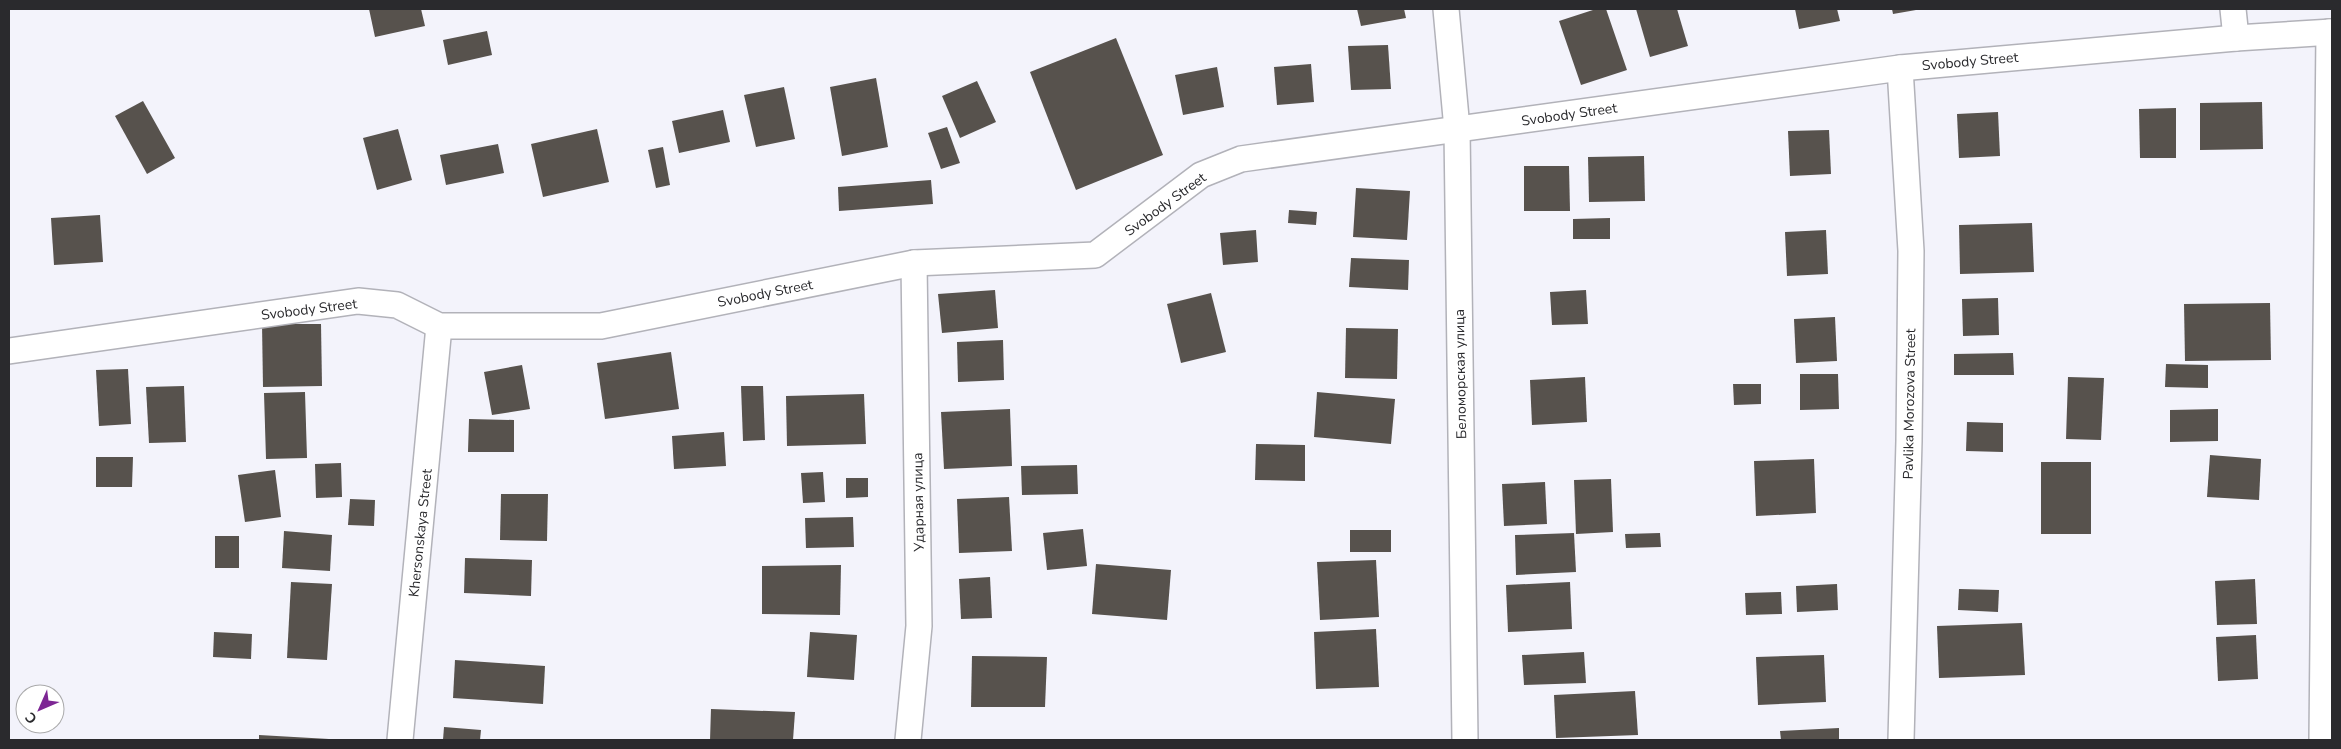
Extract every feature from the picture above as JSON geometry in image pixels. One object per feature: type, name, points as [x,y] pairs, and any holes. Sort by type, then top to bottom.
[{"type":"street","name":"Беломорская улица","points":[[1446,9],[1457,129],[1465,740]]},
{"type":"street","points":[[2233,9],[2236,38]]},
{"type":"street","name":"Svobody Street","points":[[9,350],[358,301],[398,305],[440,326],[601,326],[914,263],[1094,255],[1201,175],[1241,160],[1900,68],[2236,38],[2330,32]]},
{"type":"street","points":[[2322,740],[2330,32]]},
{"type":"street","name":"Pavlika Morozova Street","points":[[1900,68],[1911,251],[1909,441],[1901,740]]},
{"type":"street","name":"Ударная улица","points":[[908,740],[920,626],[914,263]]},
{"type":"street","name":"Khersonskaya Street","points":[[400,740],[440,326]]},
{"type":"building","points":[[369,9],[421,9],[425,26],[375,37]]},
{"type":"building","points":[[1357,9],[1404,9],[1406,18],[1361,26]]},
{"type":"building","points":[[1596,9],[1606,9],[1627,70],[1581,85],[1559,21]]},
{"type":"building","points":[[1636,9],[1677,9],[1688,46],[1650,57]]},
{"type":"building","points":[[1795,9],[1837,9],[1840,21],[1799,29]]},
{"type":"building","points":[[1892,9],[1916,9],[1916,10],[1893,14]]},
{"type":"building","points":[[487,31],[492,55],[448,65],[443,40]]},
{"type":"building","points":[[1116,38],[1163,155],[1076,190],[1030,72]]},
{"type":"building","points":[[1388,45],[1391,89],[1351,90],[1348,46]]},
{"type":"building","points":[[1311,64],[1314,102],[1277,105],[1274,67]]},
{"type":"building","points":[[1217,67],[1224,107],[1183,115],[1175,75]]},
{"type":"building","points":[[876,78],[888,147],[842,156],[830,87]]},
{"type":"building","points":[[977,81],[996,122],[960,138],[942,96]]},
{"type":"building","points":[[784,87],[795,139],[756,147],[744,95]]},
{"type":"building","points":[[143,101],[175,158],[147,174],[115,116]]},
{"type":"building","points":[[2262,102],[2263,149],[2200,150],[2200,103]]},
{"type":"building","points":[[2176,108],[2176,158],[2140,158],[2139,109]]},
{"type":"building","points":[[723,110],[730,142],[679,153],[672,121]]},
{"type":"building","points":[[1998,112],[2000,156],[1959,158],[1957,114]]},
{"type":"building","points":[[947,127],[960,163],[941,169],[928,133]]},
{"type":"building","points":[[398,129],[412,180],[377,190],[363,138]]},
{"type":"building","points":[[597,129],[609,182],[543,197],[531,144]]},
{"type":"building","points":[[1829,130],[1831,174],[1790,176],[1788,131]]},
{"type":"building","points":[[498,144],[504,173],[446,185],[440,155]]},
{"type":"building","points":[[663,147],[670,185],[656,188],[648,150]]},
{"type":"building","points":[[1644,156],[1645,201],[1589,202],[1588,157]]},
{"type":"building","points":[[1524,166],[1569,166],[1570,211],[1524,211]]},
{"type":"building","points":[[931,180],[933,204],[839,211],[838,187]]},
{"type":"building","points":[[1356,188],[1410,191],[1407,240],[1353,237]]},
{"type":"building","points":[[1289,210],[1317,212],[1316,225],[1288,223]]},
{"type":"building","points":[[100,215],[103,262],[54,265],[51,218]]},
{"type":"building","points":[[1610,218],[1610,239],[1573,239],[1573,219]]},
{"type":"building","points":[[2032,223],[2034,272],[1960,274],[1959,225]]},
{"type":"building","points":[[1256,230],[1258,262],[1223,265],[1220,233]]},
{"type":"building","points":[[1826,230],[1828,274],[1787,276],[1785,232]]},
{"type":"building","points":[[1351,258],[1409,260],[1408,290],[1349,287]]},
{"type":"building","points":[[995,290],[998,328],[942,333],[938,294]]},
{"type":"building","points":[[1586,290],[1588,324],[1552,325],[1550,292]]},
{"type":"building","points":[[1211,293],[1226,352],[1181,363],[1167,304]]},
{"type":"building","points":[[1998,298],[1999,335],[1963,336],[1962,299]]},
{"type":"building","points":[[2270,303],[2271,360],[2185,361],[2184,304]]},
{"type":"building","points":[[1835,317],[1837,361],[1796,363],[1794,319]]},
{"type":"building","points":[[262,324],[321,324],[322,386],[263,387]]},
{"type":"building","points":[[1346,328],[1398,329],[1397,379],[1345,378]]},
{"type":"building","points":[[1003,340],[1004,380],[958,382],[957,342]]},
{"type":"building","points":[[671,352],[679,409],[605,419],[597,363]]},
{"type":"building","points":[[2013,353],[2014,375],[1954,375],[1954,354]]},
{"type":"building","points":[[2166,364],[2208,365],[2208,388],[2165,387]]},
{"type":"building","points":[[522,365],[530,409],[492,415],[484,372]]},
{"type":"building","points":[[128,369],[131,424],[99,426],[96,370]]},
{"type":"building","points":[[1800,374],[1838,374],[1839,409],[1800,410]]},
{"type":"building","points":[[1585,377],[1587,422],[1532,425],[1530,380]]},
{"type":"building","points":[[2068,377],[2104,378],[2101,440],[2066,439]]},
{"type":"building","points":[[1733,384],[1761,384],[1761,404],[1734,405]]},
{"type":"building","points":[[184,386],[186,442],[149,443],[146,387]]},
{"type":"building","points":[[741,386],[763,386],[765,440],[743,441]]},
{"type":"building","points":[[305,392],[307,458],[266,459],[264,393]]},
{"type":"building","points":[[1317,392],[1395,399],[1391,444],[1314,437]]},
{"type":"building","points":[[864,394],[866,444],[787,446],[786,396]]},
{"type":"building","points":[[1010,409],[1012,466],[944,469],[941,412]]},
{"type":"building","points":[[2218,409],[2218,441],[2170,442],[2170,410]]},
{"type":"building","points":[[469,419],[514,420],[514,452],[468,452]]},
{"type":"building","points":[[1967,422],[2003,423],[2003,452],[1966,451]]},
{"type":"building","points":[[724,432],[726,466],[674,469],[672,436]]},
{"type":"building","points":[[1256,444],[1305,445],[1305,481],[1255,480]]},
{"type":"building","points":[[2210,455],[2261,459],[2259,500],[2207,497]]},
{"type":"building","points":[[96,457],[133,457],[132,487],[96,487]]},
{"type":"building","points":[[1814,459],[1816,513],[1756,516],[1754,461]]},
{"type":"building","points":[[2041,462],[2091,462],[2091,534],[2041,534]]},
{"type":"building","points":[[341,463],[342,497],[316,498],[315,464]]},
{"type":"building","points":[[1077,465],[1078,494],[1022,495],[1021,466]]},
{"type":"building","points":[[275,470],[281,517],[245,522],[238,475]]},
{"type":"building","points":[[823,472],[825,502],[803,503],[801,473]]},
{"type":"building","points":[[846,478],[868,478],[868,497],[846,498]]},
{"type":"building","points":[[1611,479],[1613,532],[1576,534],[1574,480]]},
{"type":"building","points":[[1545,482],[1547,524],[1504,526],[1502,484]]},
{"type":"building","points":[[501,494],[548,494],[547,541],[500,540]]},
{"type":"building","points":[[1009,497],[1012,551],[959,553],[957,499]]},
{"type":"building","points":[[350,499],[375,500],[374,526],[348,525]]},
{"type":"building","points":[[853,517],[854,547],[806,548],[805,518]]},
{"type":"building","points":[[1083,529],[1087,566],[1047,570],[1043,533]]},
{"type":"building","points":[[1350,530],[1391,530],[1391,552],[1350,552]]},
{"type":"building","points":[[284,531],[332,535],[330,571],[282,568]]},
{"type":"building","points":[[1574,533],[1576,572],[1516,575],[1515,535]]},
{"type":"building","points":[[1660,533],[1661,547],[1626,548],[1625,534]]},
{"type":"building","points":[[215,536],[239,536],[239,568],[215,568]]},
{"type":"building","points":[[465,558],[532,560],[531,596],[464,593]]},
{"type":"building","points":[[1376,560],[1379,617],[1320,620],[1317,562]]},
{"type":"building","points":[[1096,564],[1171,570],[1167,620],[1092,614]]},
{"type":"building","points":[[841,565],[840,615],[762,614],[762,566]]},
{"type":"building","points":[[990,577],[992,618],[961,619],[959,579]]},
{"type":"building","points":[[2255,579],[2257,624],[2217,625],[2215,581]]},
{"type":"building","points":[[291,582],[332,584],[327,660],[287,658]]},
{"type":"building","points":[[1570,582],[1572,629],[1508,632],[1506,585]]},
{"type":"building","points":[[1837,584],[1838,610],[1797,612],[1796,586]]},
{"type":"building","points":[[1959,589],[1999,590],[1998,612],[1958,610]]},
{"type":"building","points":[[1781,592],[1782,614],[1746,615],[1745,593]]},
{"type":"building","points":[[2022,623],[2025,675],[1939,678],[1937,626]]},
{"type":"building","points":[[1376,629],[1379,687],[1316,689],[1314,632]]},
{"type":"building","points":[[214,632],[252,634],[251,659],[213,657]]},
{"type":"building","points":[[810,632],[857,635],[854,680],[807,677]]},
{"type":"building","points":[[2256,635],[2258,679],[2218,681],[2216,637]]},
{"type":"building","points":[[1584,652],[1586,683],[1524,685],[1522,655]]},
{"type":"building","points":[[1824,655],[1826,702],[1758,705],[1756,657]]},
{"type":"building","points":[[972,656],[1047,657],[1045,707],[971,707]]},
{"type":"building","points":[[455,660],[545,666],[543,704],[453,698]]},
{"type":"building","points":[[1635,691],[1638,735],[1556,738],[1554,695]]},
{"type":"building","points":[[711,709],[795,712],[793,740],[710,740]]},
{"type":"building","points":[[444,727],[481,730],[480,740],[443,740]]},
{"type":"building","points":[[1839,728],[1839,740],[1781,740],[1780,731]]},
{"type":"building","points":[[259,735],[329,739],[329,740],[259,740]]}]
